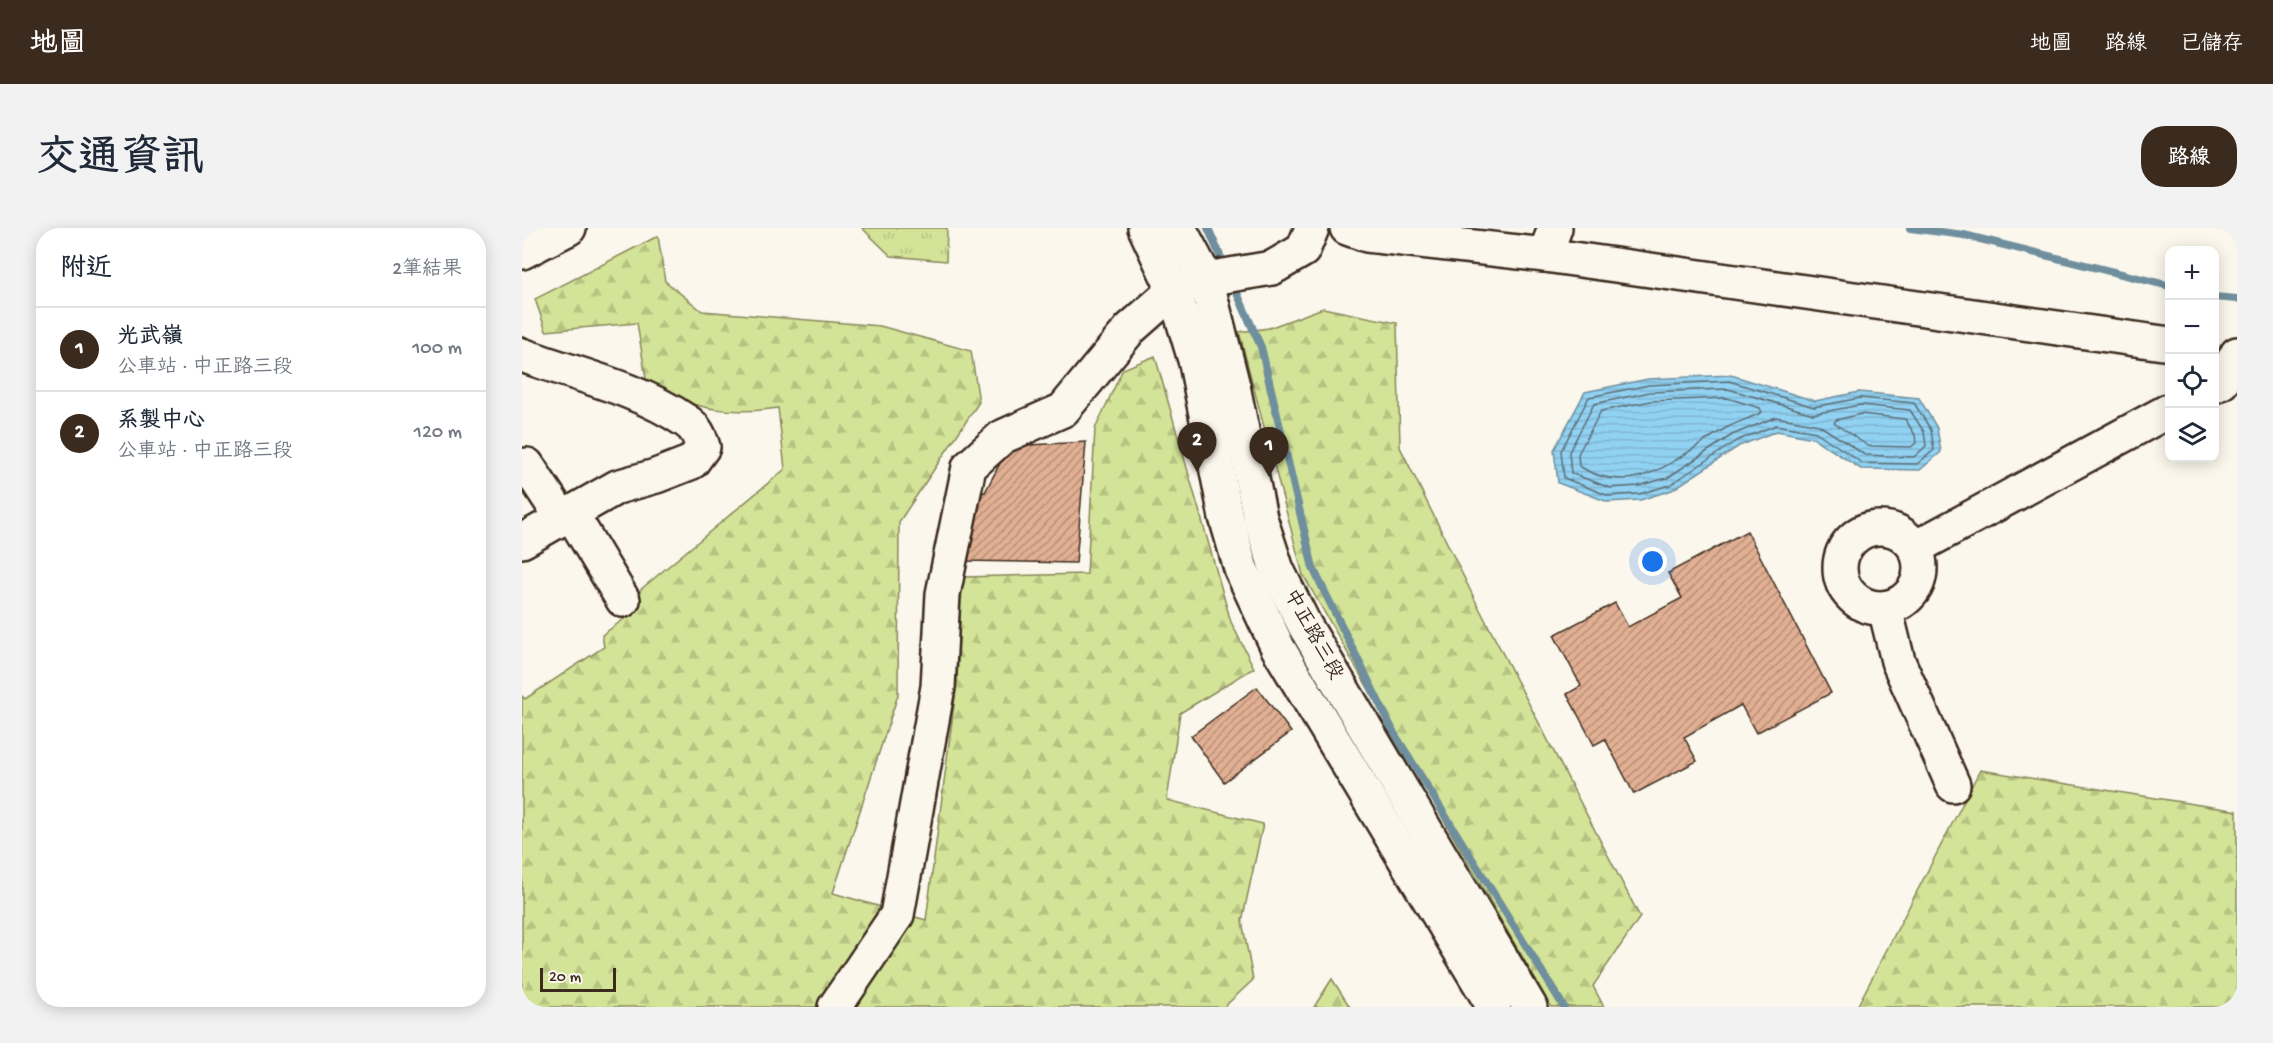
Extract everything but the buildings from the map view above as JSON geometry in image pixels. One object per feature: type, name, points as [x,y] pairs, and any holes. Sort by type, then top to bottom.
[{"type":"main road","points":[[522,252],[569,228]]},
{"type":"main road","name":"中正路三段","points":[[1145,228],[1174,290],[1196,363],[1226,517],[1241,569],[1278,648],[1494,1007]]},
{"type":"main road","name":"中正路三段","points":[[1179,228],[1206,279],[1233,386],[1260,518],[1277,570],[1305,626],[1530,1007]]},
{"type":"main road","points":[[834,1007],[897,915],[938,687],[943,594],[969,467],[1002,437],[1063,410],[1130,329],[1174,290],[1206,279],[1272,268],[1303,250],[1312,228]]},
{"type":"main road","points":[[1347,228],[1367,235],[1550,241],[2165,343]]},
{"type":"main road","points":[[2219,351],[2237,354],[2219,384]]},
{"type":"main road","points":[[522,355],[649,400],[688,422],[700,435],[703,447],[692,462],[656,476],[617,487],[522,541]]},
{"type":"main road","points":[[1915,548],[2165,412]]},
{"type":"main road","points":[[527,465],[566,516],[623,600]]},
{"type":"main road","points":[[1875,527],[1891,529],[1905,536],[1915,548],[1920,563],[1919,578],[1912,593],[1900,603],[1885,608],[1869,607],[1850,593],[1840,572],[1841,556],[1854,537],[1875,527]]},
{"type":"main road","points":[[1885,608],[1898,662],[1953,785]]},
{"type":"green space","points":[[862,228],[947,228],[946,261],[891,256]]},
{"type":"green space","points":[[658,236],[665,281],[702,311],[880,326],[971,351],[979,402],[899,522],[898,695],[833,893],[926,920],[957,682],[962,577],[1087,574],[1095,429],[1123,369],[1155,356],[1231,622],[1254,668],[1180,713],[1167,800],[1263,824],[1242,921],[1253,980],[1224,1007],[522,1007],[522,696],[525,699],[604,647],[602,635],[639,608],[640,590],[785,469],[778,408],[726,410],[683,402],[648,391],[637,323],[546,331],[535,299]]},
{"type":"green space","points":[[1323,308],[1397,323],[1400,447],[1477,604],[1640,917],[1593,986],[1604,1007],[1551,1007],[1303,575],[1239,332],[1269,328]]},
{"type":"green space","points":[[1980,770],[2237,811],[2237,1007],[1857,1007]]},
{"type":"green space","points":[[1332,979],[1350,1007],[1314,1007]]},
{"type":"water","points":[[1731,375],[1815,401],[1859,392],[1919,398],[1937,428],[1941,452],[1920,470],[1861,469],[1813,438],[1777,431],[1739,446],[1672,490],[1640,500],[1608,502],[1558,483],[1554,450],[1585,392],[1648,379]]},
{"type":"waterway","points":[[1208,228],[1225,267]]},
{"type":"waterway","points":[[1910,228],[1964,235],[2165,285]]},
{"type":"waterway","points":[[1233,284],[1261,347],[1313,568],[1394,733],[1564,1007]]},
{"type":"waterway","points":[[2219,297],[2237,299]]},
{"type":"place","name":"系製中心","points":[[1197,472]]},
{"type":"place","name":"光武嶺","points":[[1269,477]]}]
